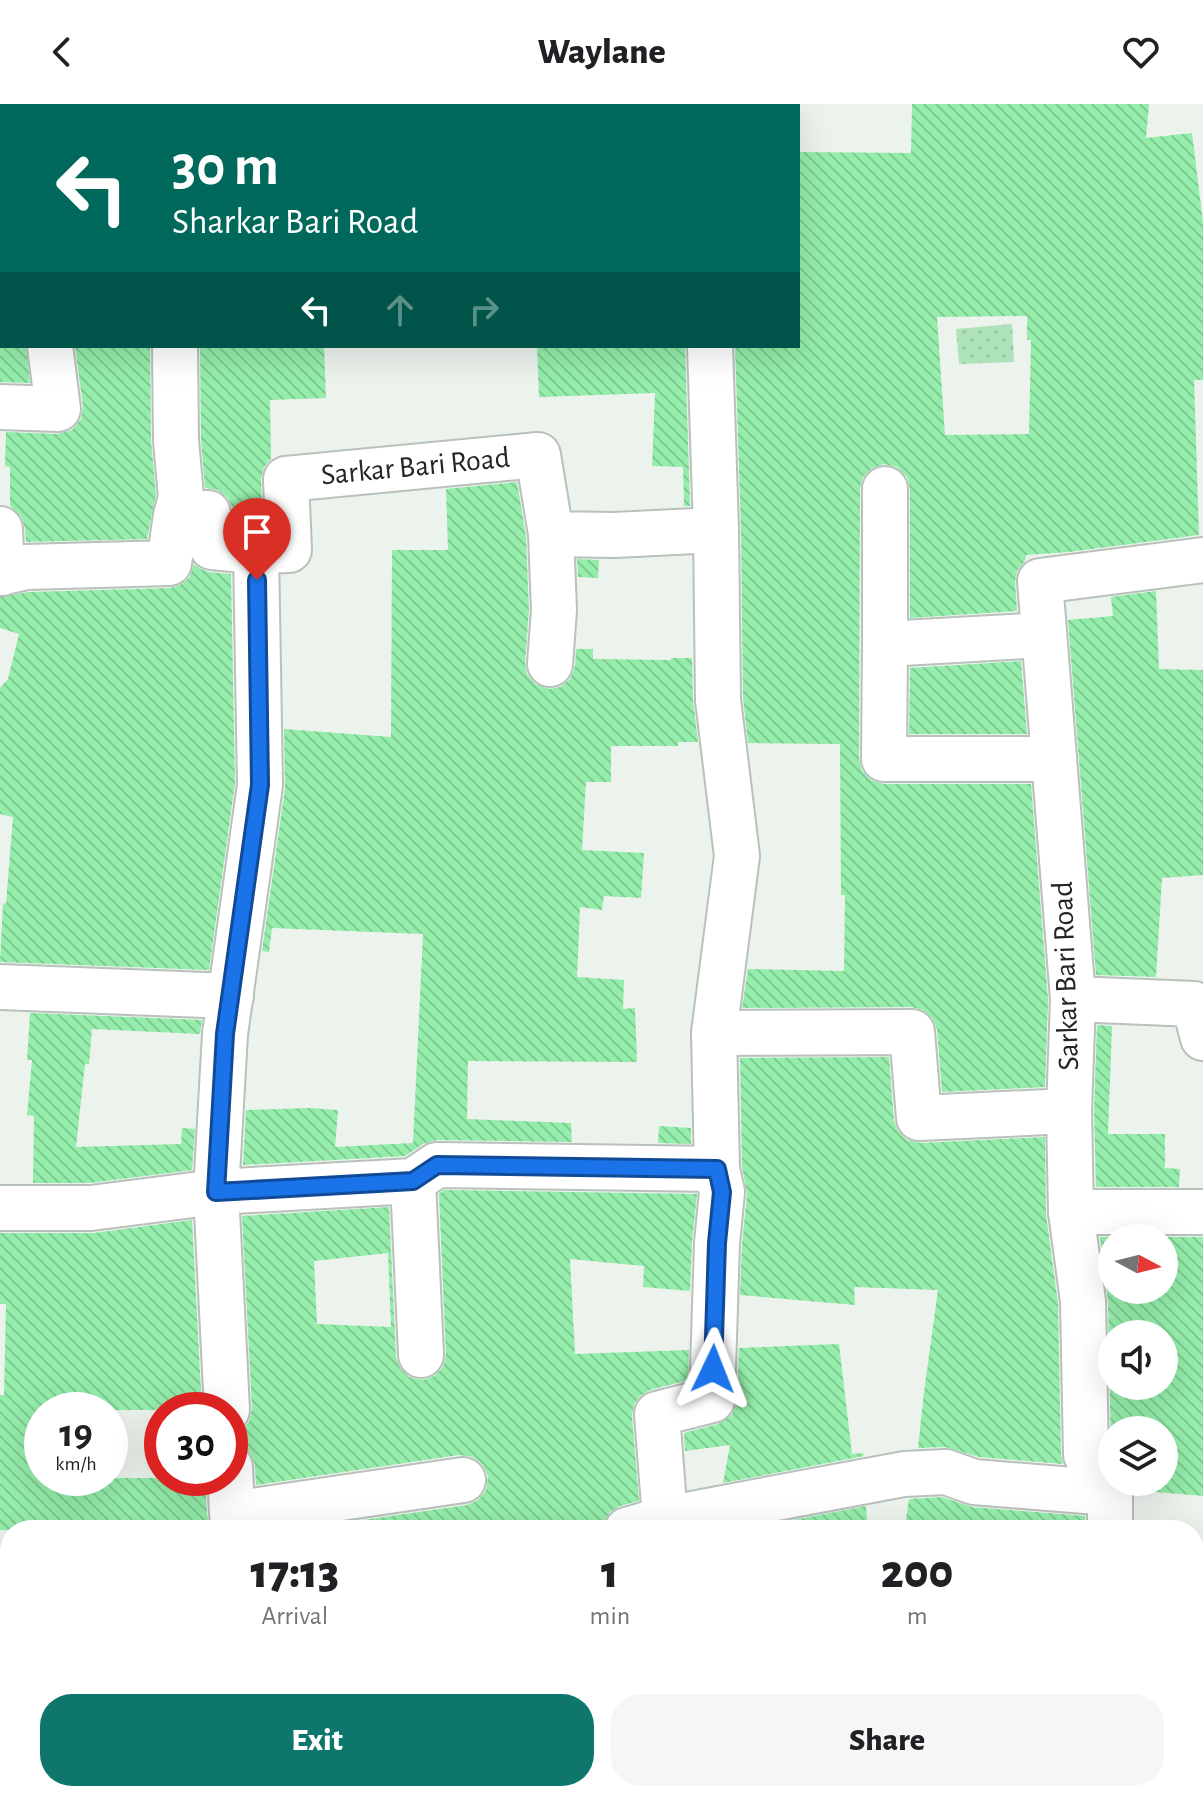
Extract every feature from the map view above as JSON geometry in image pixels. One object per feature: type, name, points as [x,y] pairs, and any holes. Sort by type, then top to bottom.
[{"type":"street","points":[[0,407],[58,409],[50,348]]},
{"type":"street","points":[[0,529],[1,573],[26,567],[169,563],[181,497],[176,440],[175,348]]},
{"type":"street","points":[[646,1520],[657,1414],[712,1400],[717,1243],[722,1192],[717,1169],[714,1033],[737,856],[718,700],[710,348]]},
{"type":"street","name":"Sarkar Bari Road","points":[[176,516],[208,513],[212,547],[289,550],[286,479],[538,455],[551,534]]},
{"type":"street","points":[[885,489],[884,759],[1054,759]]},
{"type":"street","points":[[550,664],[554,610],[551,534],[614,535],[716,530]]},
{"type":"street","points":[[226,1392],[216,1192],[225,1034],[260,785],[256,551]]},
{"type":"street","name":"Sarkar Bari Road","points":[[1110,1511],[1086,1455],[1083,1301],[1071,1212],[1069,1111],[1073,999],[1040,581],[1203,560]]},
{"type":"street","points":[[885,644],[1044,635]]},
{"type":"street","points":[[0,987],[231,996]]},
{"type":"street","points":[[1073,999],[1194,1004],[1203,1038]]},
{"type":"street","points":[[714,1033],[912,1032],[919,1118],[1069,1111]]},
{"type":"street","points":[[0,1208],[91,1208],[216,1192],[413,1181],[437,1165],[717,1169]]},
{"type":"street","points":[[413,1181],[421,1355]]},
{"type":"street","points":[[1071,1212],[1203,1212]]},
{"type":"street","points":[[667,1520],[904,1474],[946,1472],[974,1482],[1110,1511]]},
{"type":"street","points":[[231,1496],[232,1514],[262,1520],[463,1480]]},
{"type":"green space","points":[[1012,324],[1014,362],[959,364],[956,329]]},
{"type":"building","points":[[912,104],[1149,104],[1146,138],[1192,133],[1203,222],[1203,380],[1194,380],[1199,535],[1026,555],[1015,582],[1017,611],[910,618],[910,489],[907,477],[897,467],[884,464],[872,468],[863,477],[860,488],[859,759],[862,771],[871,780],[884,784],[1031,784],[1048,1000],[1045,1087],[942,1092],[937,1029],[932,1018],[923,1010],[912,1007],[742,1008],[748,969],[844,971],[840,744],[748,743],[743,698],[735,348],[800,348],[800,152],[911,153]],"holes":[[[1027,316],[1027,340],[1031,340],[1029,434],[945,435],[937,317]]]},
{"type":"building","points":[[0,348],[26,348],[30,383],[0,382]]},
{"type":"building","points":[[75,348],[150,348],[151,440],[156,495],[147,539],[26,542],[21,516],[10,506],[10,467],[5,466],[6,432],[58,434],[72,430],[81,419],[83,406]]},
{"type":"building","points":[[200,348],[324,348],[326,398],[270,400],[271,459],[264,467],[261,479],[263,526],[234,524],[228,498],[218,490],[205,488]]},
{"type":"building","points":[[537,348],[685,348],[690,506],[684,506],[683,467],[652,466],[655,393],[539,397]]},
{"type":"building","points":[[517,482],[526,537],[529,610],[525,663],[527,674],[535,684],[549,689],[560,687],[570,679],[576,649],[593,649],[593,659],[692,658],[698,742],[678,742],[678,746],[611,746],[611,782],[586,782],[582,850],[644,853],[641,898],[604,896],[602,910],[580,907],[577,977],[624,980],[623,1009],[635,1008],[637,1062],[468,1061],[467,1119],[571,1123],[572,1142],[437,1140],[423,1144],[405,1156],[243,1165],[246,1110],[338,1110],[335,1147],[413,1143],[423,934],[272,928],[269,952],[262,951],[285,788],[284,729],[391,737],[392,550],[448,550],[446,489]]},
{"type":"building","points":[[577,559],[599,560],[598,578],[578,577]]},
{"type":"building","points":[[194,564],[209,572],[231,574],[235,783],[209,970],[0,962],[13,817],[0,814],[0,688],[8,679],[19,634],[0,628],[0,597],[29,592],[170,588],[189,578]]},
{"type":"building","points":[[1156,591],[1159,669],[1203,670],[1203,875],[1162,878],[1156,977],[1096,975],[1068,620],[1113,616],[1111,597]]},
{"type":"building","points":[[1021,661],[1027,734],[909,734],[910,668]]},
{"type":"building","points":[[30,1013],[202,1020],[200,1034],[92,1029],[76,1147],[181,1144],[182,1128],[195,1129],[192,1170],[89,1183],[33,1183],[34,1116],[27,1115],[32,1060],[27,1060]]},
{"type":"building","points":[[1097,1025],[1112,1026],[1108,1134],[1165,1134],[1165,1168],[1180,1169],[1179,1187],[1096,1187],[1094,1111]]},
{"type":"building","points":[[889,1057],[894,1121],[907,1140],[920,1143],[1045,1137],[1046,1215],[1058,1303],[1063,1464],[979,1457],[945,1447],[918,1448],[938,1290],[854,1287],[855,1305],[740,1295],[747,1194],[742,1166],[740,1058]]},
{"type":"building","points":[[659,1126],[691,1128],[691,1144],[658,1143]]},
{"type":"building","points":[[444,1190],[697,1194],[690,1291],[643,1287],[644,1266],[570,1259],[575,1354],[689,1350],[688,1380],[650,1390],[634,1404],[632,1416],[639,1501],[620,1506],[610,1512],[605,1520],[364,1520],[467,1505],[478,1500],[486,1490],[488,1476],[482,1464],[473,1457],[459,1455],[256,1485],[255,1466],[248,1451],[248,1423],[252,1409],[242,1216],[389,1207],[396,1357],[400,1368],[409,1377],[423,1380],[434,1376],[443,1367],[446,1355],[439,1194]],"holes":[[[388,1253],[391,1327],[317,1324],[314,1261]]]},
{"type":"building","points":[[192,1220],[201,1392],[144,1392],[144,1410],[128,1410],[128,1392],[24,1392],[24,1496],[128,1496],[128,1478],[144,1478],[144,1496],[206,1496],[209,1520],[0,1520],[0,1395],[4,1395],[6,1304],[0,1304],[0,1233],[94,1233]]},
{"type":"building","points":[[1178,1237],[1203,1237],[1203,1496],[1178,1494],[1178,1416],[1110,1416],[1110,1400],[1178,1400],[1178,1320],[1108,1320],[1108,1304],[1178,1304]]},
{"type":"building","points":[[839,1344],[852,1454],[863,1453],[864,1456],[723,1483],[730,1445],[685,1451],[684,1433],[718,1424],[732,1415],[737,1401],[739,1348]]},
{"type":"building","points":[[942,1497],[972,1507],[1085,1516],[1085,1520],[906,1520],[909,1499]]},
{"type":"building","points":[[866,1506],[867,1520],[794,1520]]},
{"type":"route","points":[[257,580],[260,785],[225,1034],[216,1192],[413,1181],[437,1165],[717,1169],[722,1192],[717,1243],[713,1369]]}]
